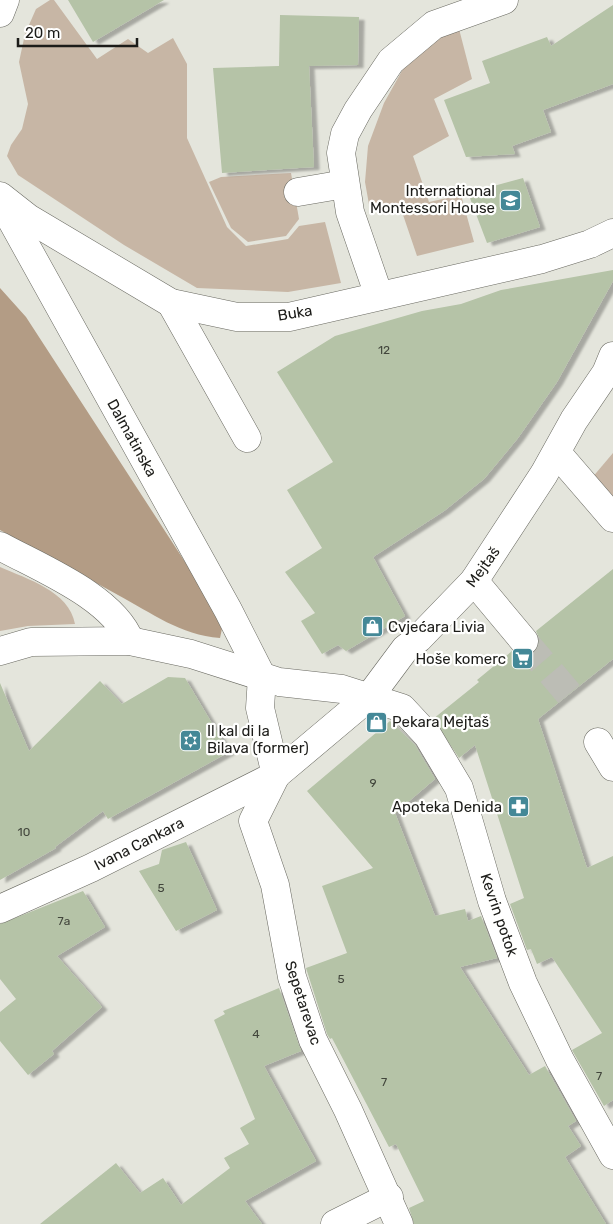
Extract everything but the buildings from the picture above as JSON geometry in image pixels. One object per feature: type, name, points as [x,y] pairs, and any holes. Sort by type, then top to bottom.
[{"type":"street","points":[[0,13],[5,0]]},
{"type":"street","points":[[378,296],[350,212],[341,153],[346,134],[358,110],[391,61],[434,25],[504,0]]},
{"type":"street","points":[[298,192],[345,184]]},
{"type":"street","name":"Buka","points":[[0,197],[28,218],[171,302],[237,317],[289,317],[542,259],[590,244],[613,233]]},
{"type":"street","name":"Dalmatinska","points":[[0,197],[228,610],[262,677]]},
{"type":"street","points":[[171,302],[247,438]]},
{"type":"street","name":"Mejtaš","points":[[276,775],[370,696],[405,649],[419,638],[474,581],[557,453],[574,420],[606,373],[613,356]]},
{"type":"street","name":"Mejtaš","points":[[574,420],[613,384]]},
{"type":"street","points":[[557,453],[613,518]]},
{"type":"street","points":[[0,546],[96,600],[126,630],[130,641]]},
{"type":"street","points":[[474,581],[524,641]]},
{"type":"street","points":[[216,664],[232,652],[239,634]]},
{"type":"street","points":[[0,651],[30,642],[130,641],[191,654],[216,664],[279,682],[342,689],[370,696]]},
{"type":"street","points":[[262,677],[260,708],[276,775]]},
{"type":"street","name":"Kevrin potok","points":[[370,696],[402,708],[428,736],[459,788],[492,901],[523,983],[560,1060],[613,1155]]},
{"type":"street","points":[[598,742],[613,767]]},
{"type":"street","name":"Ivana Cankara","points":[[0,909],[91,868],[276,775]]},
{"type":"street","name":"Sepetarevac","points":[[276,775],[253,821],[276,884],[292,977],[313,1040],[389,1197],[399,1224]]},
{"type":"street","points":[[335,1224],[389,1197]]},
{"type":"shaded area","points":[[50,0],[54,0],[97,59],[128,39],[148,53],[173,38],[187,64],[187,138],[227,227],[246,246],[288,239],[299,226],[325,222],[341,283],[288,292],[197,288],[124,245],[18,175],[7,156],[11,145],[22,129],[28,104],[19,62],[25,34],[36,9]]},
{"type":"shaded area","points":[[458,25],[472,79],[434,99],[449,136],[413,156],[429,202],[461,195],[474,242],[417,256],[401,209],[370,210],[365,182],[368,146],[384,103],[408,60]]},
{"type":"shaded area","points":[[291,173],[299,219],[286,236],[248,242],[231,228],[209,182],[221,177]]},
{"type":"shaded area","points":[[0,288],[26,317],[200,585],[223,624],[220,638],[192,633],[179,628],[0,530]]},
{"type":"shaded area","points":[[613,453],[613,503],[591,479]]},
{"type":"shaded area","points":[[0,567],[34,582],[56,595],[65,603],[75,624],[28,626],[0,631]]},
{"type":"tunnel","points":[[524,641],[569,694]]},
{"type":"place","name":"International Montessori House","points":[[511,200]]},
{"type":"place","name":"Cvjećara Livia","points":[[372,627]]},
{"type":"place","name":"Hoše komerc","points":[[522,659]]},
{"type":"place","name":"Pekara Mejtaš","points":[[376,722]]},
{"type":"place","name":"Il kal di la Bilava (former)","points":[[191,740]]},
{"type":"place","name":"Apoteka Denida","points":[[518,807]]}]
